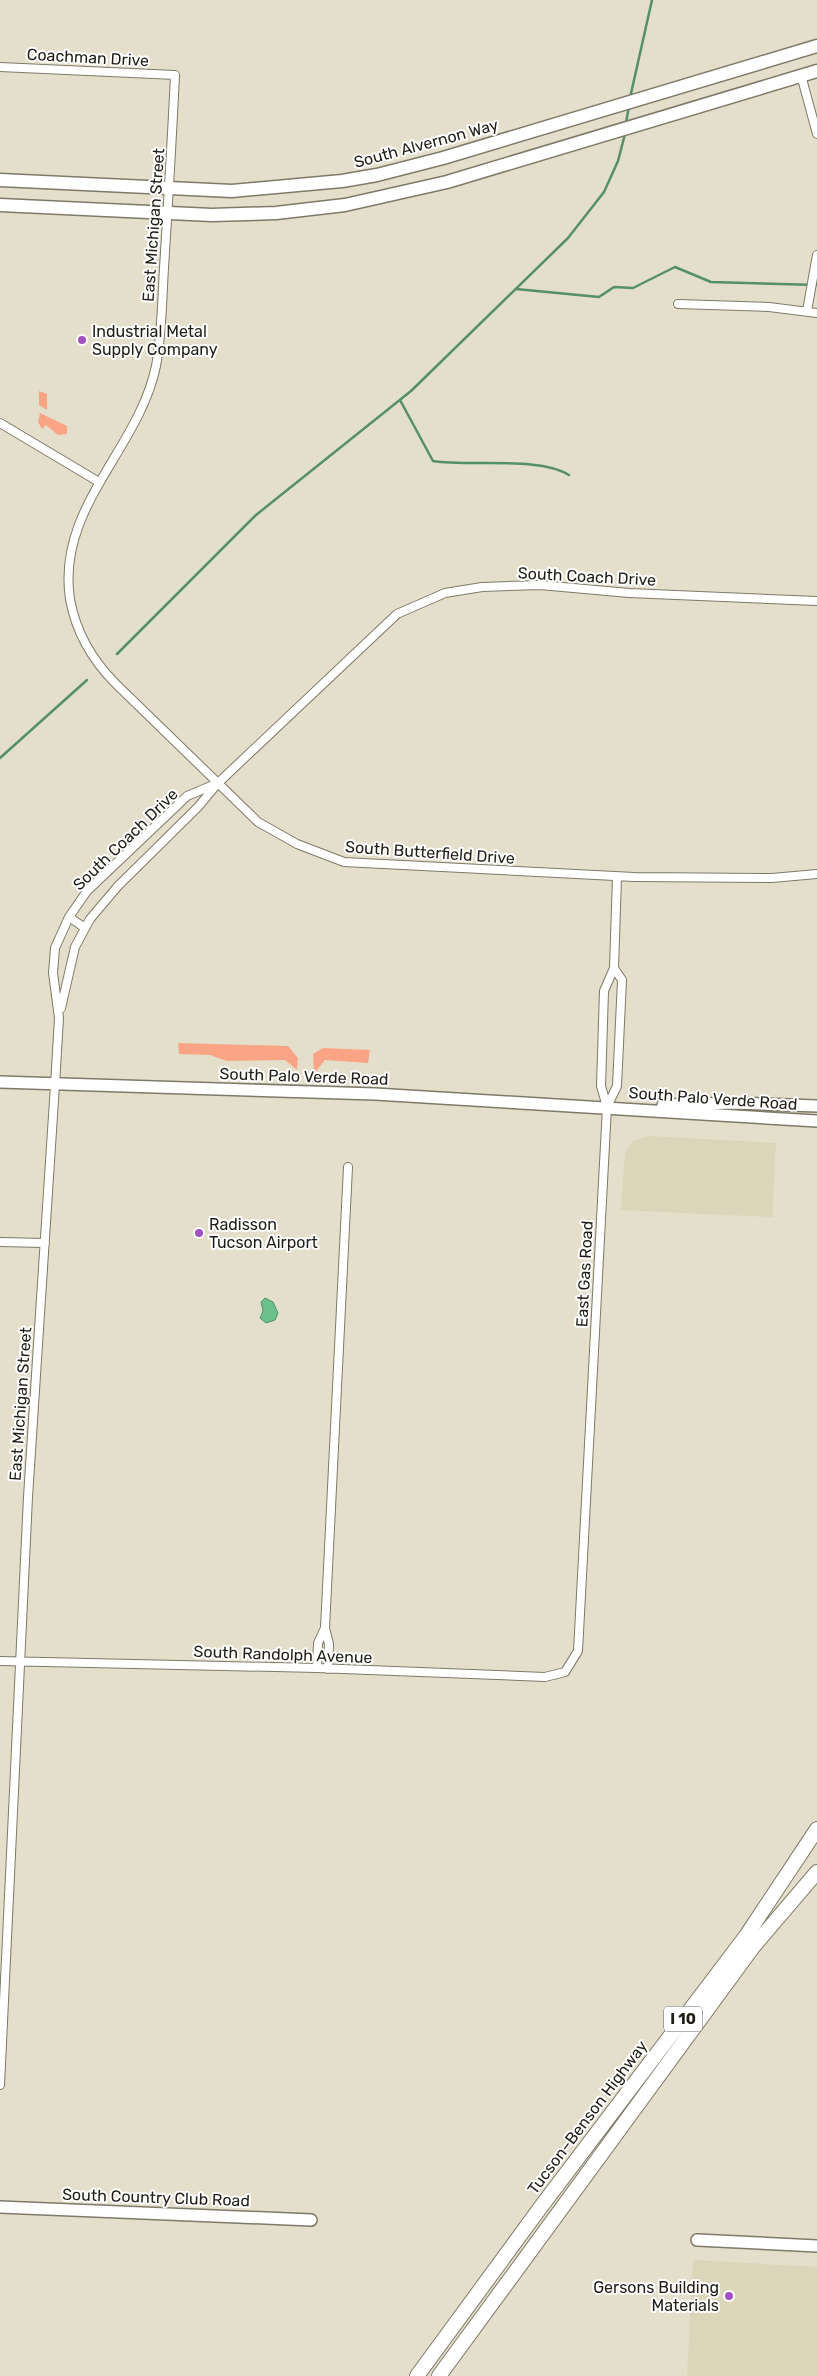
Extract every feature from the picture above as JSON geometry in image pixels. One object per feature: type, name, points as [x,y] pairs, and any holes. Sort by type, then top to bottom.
[{"type":"highway","name":"Tucson–Benson Highway","points":[[417,2376],[503,2262],[543,2204],[746,1936],[817,1829]]},
{"type":"highway","name":"Tucson–Benson Highway","points":[[439,2376],[754,1947],[817,1872]]},
{"type":"main road","name":"South Alvernon Way","points":[[0,180],[169,189],[265,189],[377,175],[443,158],[817,46]]},
{"type":"main road","points":[[0,205],[167,214],[276,213],[353,203],[446,182],[817,71]]},
{"type":"main road","name":"South Palo Verde Road","points":[[0,1082],[375,1094],[817,1121]]},
{"type":"main road","name":"South Palo Verde Road","points":[[607,1107],[736,1103],[817,1106]]},
{"type":"main road","points":[[784,1118],[788,1114],[795,1112],[817,1113]]},
{"type":"main road","name":"South Country Club Road","points":[[0,2207],[311,2220]]},
{"type":"main road","points":[[697,2240],[817,2246]]},
{"type":"street","name":"Coachman Drive","points":[[0,67],[175,75]]},
{"type":"street","name":"East Michigan Street","points":[[99,482],[136,421],[152,382],[159,341],[175,75]]},
{"type":"street","points":[[801,75],[817,134]]},
{"type":"street","points":[[807,311],[817,255]]},
{"type":"street","points":[[678,304],[769,307],[817,313]]},
{"type":"street","points":[[0,423],[99,482]]},
{"type":"street","name":"South Butterfield Drive","points":[[99,482],[81,516],[70,556],[69,590],[76,624],[89,651],[106,674],[258,822],[297,844],[344,862],[617,877],[772,878],[817,874]]},
{"type":"street","name":"South Coach Drive","points":[[58,1018],[75,947],[85,928],[118,886],[198,807],[218,783],[397,614],[445,593],[482,587],[540,585],[629,593],[817,601]]},
{"type":"street","name":"South Coach Drive","points":[[56,1085],[58,1018],[53,973],[56,948],[69,917],[88,891],[187,796],[218,783]]},
{"type":"street","name":"East Gas Road","points":[[565,1672],[578,1651],[607,1107],[601,1086],[604,991],[614,968],[617,877]]},
{"type":"street","points":[[69,917],[85,928]]},
{"type":"street","points":[[607,1107],[617,1086],[618,1077],[622,980],[614,968]]},
{"type":"street","name":"East Michigan Street","points":[[0,2085],[19,1661],[56,1085]]},
{"type":"street","points":[[328,1669],[329,1644],[326,1628],[348,1167]]},
{"type":"street","points":[[0,1242],[45,1243]]},
{"type":"street","points":[[317,1668],[318,1643],[326,1628]]},
{"type":"street","name":"South Randolph Avenue","points":[[0,1661],[317,1668],[544,1677],[565,1672]]},
{"type":"shaded area","points":[[39,391],[47,394],[47,410],[39,405]]},
{"type":"shaded area","points":[[40,413],[67,426],[67,434],[58,435],[46,425],[42,429],[38,422]]},
{"type":"shaded area","points":[[178,1043],[288,1046],[298,1058],[297,1070],[285,1060],[227,1061],[210,1055],[179,1054]]},
{"type":"shaded area","points":[[323,1048],[370,1050],[368,1063],[325,1060],[314,1074],[313,1054]]},
{"type":"shaded area","points":[[648,1136],[776,1143],[772,1217],[621,1210],[625,1153],[633,1141]]},
{"type":"shaded area","points":[[265,1298],[273,1302],[278,1313],[275,1320],[266,1323],[260,1318],[263,1311],[261,1302]]},
{"type":"shaded area","points":[[693,2260],[817,2267],[817,2376],[687,2376]]},
{"type":"waterway","points":[[630,98],[652,0]]},
{"type":"waterway","points":[[626,123],[629,106]]},
{"type":"waterway","points":[[117,654],[256,515],[411,391],[568,238],[604,192],[618,161],[625,134]]},
{"type":"waterway","points":[[516,289],[599,297],[614,287],[633,288],[675,267],[711,282],[817,285]]},
{"type":"waterway","points":[[400,400],[433,461],[523,464],[556,469],[569,475]]},
{"type":"waterway","points":[[0,758],[87,680]]},
{"type":"place","name":"Industrial Metal Supply Company","points":[[82,340]]},
{"type":"place","name":"Radisson Tucson Airport","points":[[199,1233]]},
{"type":"place","name":"Gersons Building Materials","points":[[729,2296]]}]
